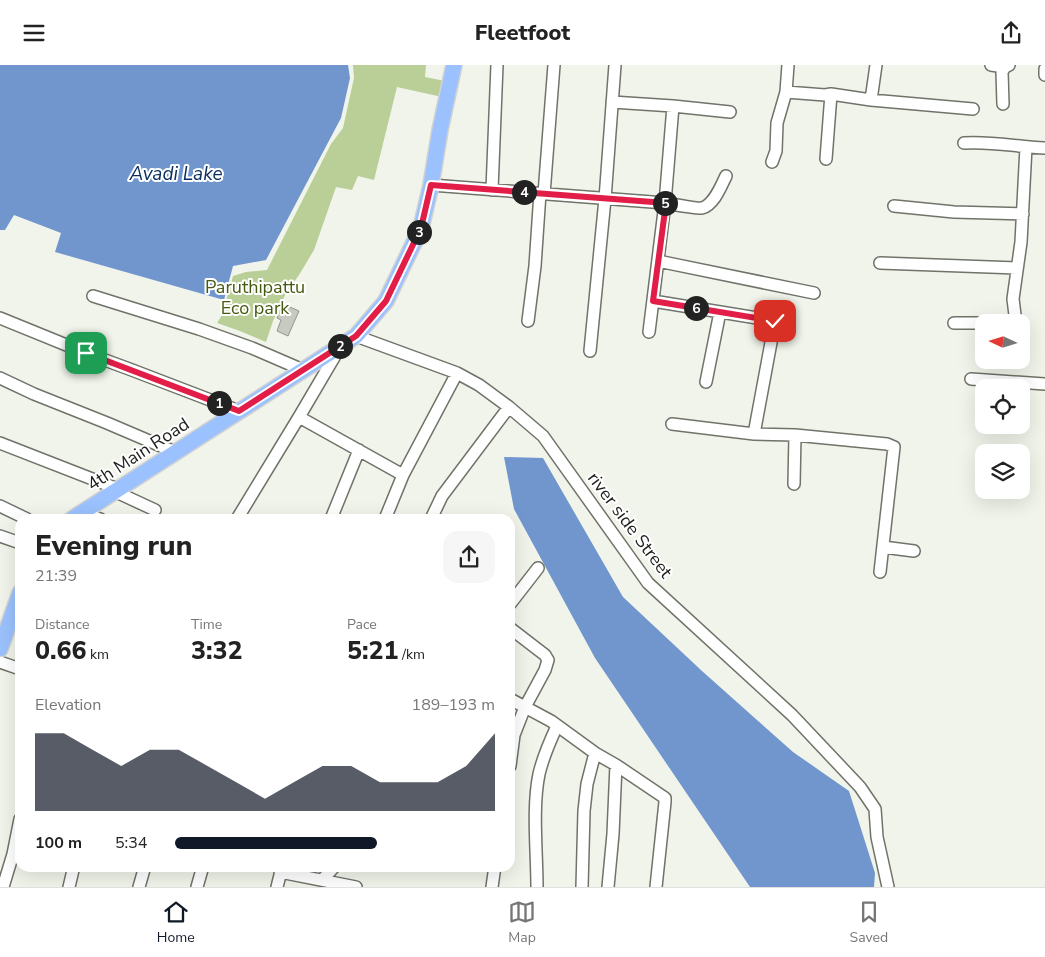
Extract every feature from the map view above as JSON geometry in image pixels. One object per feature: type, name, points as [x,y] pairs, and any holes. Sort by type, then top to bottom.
[{"type":"main road","name":"4th Main Road","points":[[80,514],[356,336],[386,301],[421,228],[454,65]]},
{"type":"main road","points":[[0,649],[15,607]]},
{"type":"street","points":[[492,190],[497,65]]},
{"type":"street","points":[[528,321],[554,65]]},
{"type":"street","points":[[590,351],[605,199],[615,65]]},
{"type":"street","points":[[772,162],[776,151],[777,123],[786,92],[788,65]]},
{"type":"street","points":[[871,99],[876,65]]},
{"type":"street","points":[[991,65],[1007,66]]},
{"type":"street","points":[[1003,104],[1002,72],[1007,66]]},
{"type":"street","points":[[1045,69],[1045,75]]},
{"type":"street","points":[[786,92],[831,94],[973,109]]},
{"type":"street","points":[[826,159],[831,94]]},
{"type":"street","points":[[612,102],[730,112]]},
{"type":"street","points":[[649,332],[666,203],[673,106]]},
{"type":"street","points":[[964,143],[978,142],[1045,148]]},
{"type":"street","points":[[1012,314],[1021,242],[1026,147]]},
{"type":"street","points":[[431,185],[702,207],[718,194],[726,176]]},
{"type":"street","points":[[894,206],[954,212],[1023,214]]},
{"type":"street","points":[[658,261],[814,293]]},
{"type":"street","points":[[880,263],[1017,268]]},
{"type":"street","points":[[93,296],[208,332],[303,370]]},
{"type":"street","points":[[653,301],[775,321],[754,434]]},
{"type":"street","points":[[706,382],[720,312]]},
{"type":"street","points":[[0,318],[239,411]]},
{"type":"street","points":[[954,323],[975,323]]},
{"type":"street","name":"river side Street","points":[[356,336],[458,373],[479,385],[509,407],[543,436],[648,583],[792,715],[860,787],[875,809],[877,837],[888,887]]},
{"type":"street","points":[[240,514],[340,346]]},
{"type":"street","points":[[387,514],[403,475],[458,373]]},
{"type":"street","points":[[0,378],[34,395],[175,452]]},
{"type":"street","points":[[971,379],[1045,384]]},
{"type":"street","points":[[433,514],[442,496],[509,407]]},
{"type":"street","points":[[299,417],[403,475]]},
{"type":"street","points":[[672,424],[754,434],[795,435],[887,444],[894,447],[880,572]]},
{"type":"street","points":[[794,484],[795,435]]},
{"type":"street","points":[[0,443],[116,490],[155,510]]},
{"type":"street","points":[[333,514],[359,450]]},
{"type":"street","points":[[0,506],[17,514]]},
{"type":"street","points":[[0,536],[15,541]]},
{"type":"street","points":[[884,547],[914,551]]},
{"type":"street","points":[[515,598],[538,568]]},
{"type":"street","points":[[515,632],[545,655],[548,660],[515,732]]},
{"type":"street","points":[[0,662],[15,667]]},
{"type":"street","points":[[515,702],[557,726],[595,753],[663,796],[665,800],[656,887]]},
{"type":"street","points":[[537,887],[536,804],[540,773],[548,746],[557,726]]},
{"type":"street","points":[[582,887],[584,811],[587,784],[595,753]]},
{"type":"street","points":[[608,887],[613,834],[616,765]]},
{"type":"street","points":[[3,887],[15,844]]},
{"type":"street","points":[[69,887],[73,872]]},
{"type":"street","points":[[139,887],[143,872]]},
{"type":"street","points":[[198,887],[202,872]]},
{"type":"street","points":[[277,887],[280,872]]},
{"type":"street","points":[[292,872],[351,886]]},
{"type":"street","points":[[322,880],[329,872]]},
{"type":"street","points":[[492,887],[494,872]]},
{"type":"green space","name":"Paruthipattu Eco park","points":[[353,65],[426,65],[425,77],[445,81],[442,97],[397,87],[374,180],[358,176],[352,190],[336,187],[314,250],[286,293],[266,342],[217,323],[222,315],[233,276],[246,272],[267,270],[331,144],[343,128],[354,78]]},
{"type":"water","name":"Avadi Lake","points":[[0,65],[348,65],[350,78],[341,118],[266,260],[233,266],[224,300],[55,252],[61,233],[14,215],[5,230],[0,230]]},
{"type":"water","points":[[504,457],[543,458],[623,597],[793,752],[849,791],[875,873],[874,887],[750,887],[595,658],[514,509]]},
{"type":"building","points":[[283,304],[299,311],[288,336],[277,331],[281,320],[277,318]]},
{"type":"route","points":[[86,353],[239,411],[356,336],[386,301],[421,228],[431,185],[666,203],[653,301],[775,321]]}]
